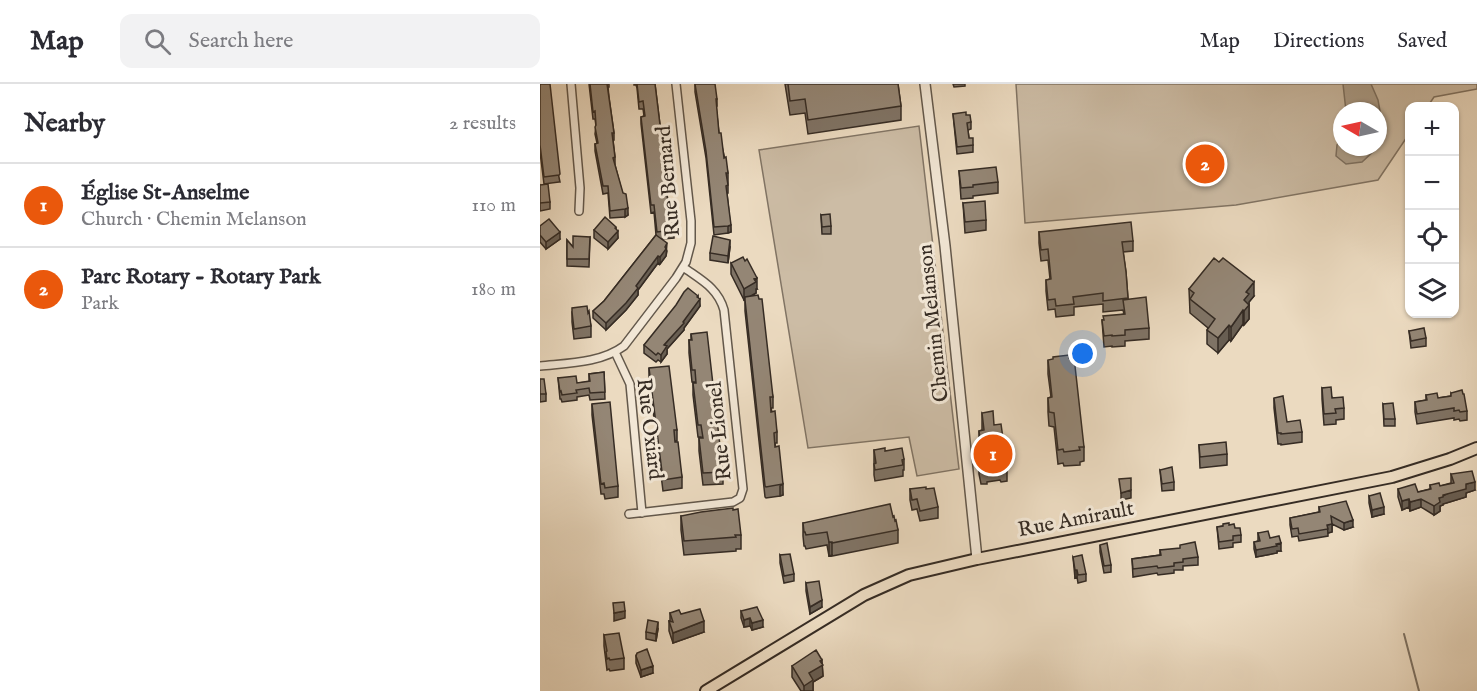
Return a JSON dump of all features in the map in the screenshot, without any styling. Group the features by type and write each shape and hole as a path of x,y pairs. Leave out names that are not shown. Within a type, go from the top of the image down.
{"main road":[{"name":"Rue Amirault","path":"706,691 864,596 909,575 976,559 1392,477 1477,448"}],"street":[{"path":"571,84 580,188 579,211"},
{"name":"Rue Bernard","path":"540,366 592,360 615,352 624,346 683,267 690,251 691,228 676,84"},
{"name":"Chemin Melanson","path":"926,84 976,559"},
{"name":"Rue Lionel","path":"629,514 733,502 740,498 743,489 722,300 712,288 683,267"},
{"name":"Rue Oxiard","path":"615,352 630,384 642,513"}],"shaded area":[{"path":"1016,84 1477,84 1477,89 1434,97 1431,102 1405,102 1405,140 1378,180 1236,205 1025,223"},
{"path":"1343,84 1371,84 1378,102 1345,102"},
{"path":"919,126 959,469 917,476 909,437 808,448 759,150"},
{"path":"1336,156 1368,156 1362,162 1346,164"}],"building":[{"path":"540,84 550,84 560,174 544,177 540,145"},
{"path":"590,84 607,84 614,133 612,133 615,157 613,158 623,193 626,194 628,208 625,209 610,211 608,186 603,186 595,144 598,143"},
{"path":"637,84 655,84 664,153 662,153 663,165 674,230 657,232 654,205 651,205 641,117 645,116 643,101 639,102"},
{"path":"695,84 715,84 719,133 721,133 728,173 726,173 728,185 726,186 731,225 728,226 714,227 706,151"},
{"path":"788,84 898,84 901,106 808,120 805,99 790,101"},
{"path":"966,112 966,115 970,115 971,122 967,123 969,138 973,138 973,145 957,147 953,114"},
{"path":"996,167 998,182 961,188 959,171"},
{"path":"548,184 550,202 540,203 540,185"},
{"path":"985,201 986,220 965,222 963,203"},
{"path":"830,214 831,226 822,227 821,215"},
{"path":"605,217 618,231 608,242 594,230"},
{"path":"549,219 560,232 546,242 540,235 540,226"},
{"path":"1131,222 1133,241 1122,242 1128,298 1103,301 1103,293 1073,297 1074,304 1056,306 1055,299 1048,300 1046,280 1051,279 1048,249 1041,250 1039,232"},
{"path":"656,235 667,243 666,249 660,257 658,256 626,303 606,323 593,311 604,301"},
{"path":"573,236 590,237 589,259 567,259 567,240 573,247"},
{"path":"713,236 730,240 728,256 710,253"},
{"path":"743,257 745,261 747,259 757,278 754,279 756,282 744,289 731,263"},
{"path":"1214,258 1219,262 1223,258 1254,282 1246,292 1249,294 1244,300 1249,305 1231,327 1229,325 1218,338 1207,330 1215,319 1190,299 1194,293 1189,289"},
{"path":"688,288 700,299 684,323 664,345 667,346 661,355 658,353 656,355 644,345"},
{"path":"758,295 759,299 762,299 773,397 770,397 771,412 775,411 777,432 774,433 775,447 779,446 783,484 766,487 745,300 745,297"},
{"path":"1146,297 1149,328 1125,330 1125,335 1104,336 1103,316 1125,314 1123,300"},
{"path":"587,306 591,326 574,329 572,308"},
{"path":"1424,328 1426,338 1411,341 1409,331"},
{"path":"707,332 723,472 703,473 699,438 703,438 701,425 698,425 693,383 696,383 695,370 692,370 689,340 692,340 691,334"},
{"path":"1069,355 1069,358 1074,357 1084,447 1079,447 1080,450 1064,452 1063,449 1058,450 1054,413 1049,412 1048,398 1052,397 1048,360"},
{"path":"669,366 677,430 674,430 675,442 678,442 682,477 663,480 649,368"},
{"path":"604,372 605,392 590,393 589,388 576,390 577,393 562,395 560,392 558,378 576,376 577,383 590,381 589,374"},
{"path":"540,379 544,379 546,394 540,394"},
{"path":"1331,387 1332,398 1343,397 1344,408 1335,409 1336,413 1324,414 1322,388"},
{"path":"1462,390 1467,411 1454,411 1454,408 1417,414 1415,402 1427,400 1426,395 1437,393 1438,398 1451,396 1451,393"},
{"path":"1283,396 1287,422 1300,420 1302,432 1278,433 1274,398"},
{"path":"610,402 618,486 605,488 604,483 601,484 592,404"},
{"path":"1393,403 1395,419 1384,419 1383,404"},
{"path":"993,411 994,425 1001,424 1007,467 981,470 979,460 983,460 979,431 984,430 982,413"},
{"path":"1226,442 1227,454 1200,457 1199,445"},
{"path":"885,448 885,451 902,448 903,465 875,470 874,450"},
{"path":"1172,467 1174,482 1162,484 1160,470"},
{"path":"1472,471 1475,482 1466,484 1466,489 1443,495 1439,498 1440,502 1434,506 1421,499 1410,502 1409,499 1402,501 1398,489 1415,484 1418,492 1431,489 1430,485 1439,483 1440,486 1454,483 1451,474"},
{"path":"1131,478 1131,490 1121,493 1119,479"},
{"path":"926,487 926,489 934,488 938,507 920,511 917,499 912,500 910,489"},
{"path":"1380,493 1384,507 1372,510 1369,496"},
{"path":"1346,501 1353,520 1344,523 1331,516 1332,524 1327,525 1328,529 1299,534 1298,528 1292,529 1290,518 1320,512 1319,507"},
{"path":"890,504 898,530 832,543 829,542 827,532 806,535 804,532 803,523"},
{"path":"733,508 733,510 738,509 741,535 684,541 681,516"},
{"path":"1229,523 1229,525 1234,524 1235,528 1240,528 1241,535 1233,536 1233,540 1219,542 1217,527"},
{"path":"1268,531 1270,538 1279,536 1281,543 1276,544 1277,546 1256,550 1254,542 1260,541 1258,533"},
{"path":"1195,542 1198,557 1183,559 1183,562 1174,563 1174,566 1133,569 1132,559 1161,555 1160,550 1180,548 1180,545"},
{"path":"1107,543 1111,565 1104,566 1100,545"},
{"path":"790,554 794,574 784,576 780,555"},
{"path":"1082,555 1086,574 1078,575 1073,557"},
{"path":"819,581 822,600 810,607 806,583"},
{"path":"624,602 625,611 614,613 613,603"},
{"path":"757,607 763,620 752,623 750,618 744,620 741,611"},
{"path":"700,609 704,621 673,633 669,621 673,622 670,613 679,610 681,614"},
{"path":"648,620 658,622 656,634 646,632"},
{"path":"619,633 624,658 607,659 604,635"},
{"path":"647,649 653,666 641,670 636,656 637,653"},
{"path":"816,650 823,665 809,673 813,680 804,686 792,666"}],"waterway":[{"path":"1404,634 1419,691"}],"place":[{"name":"Parc Rotary - Rotary Park","path":"1205,164"},
{"name":"Église St-Anselme","path":"993,454"}]}
